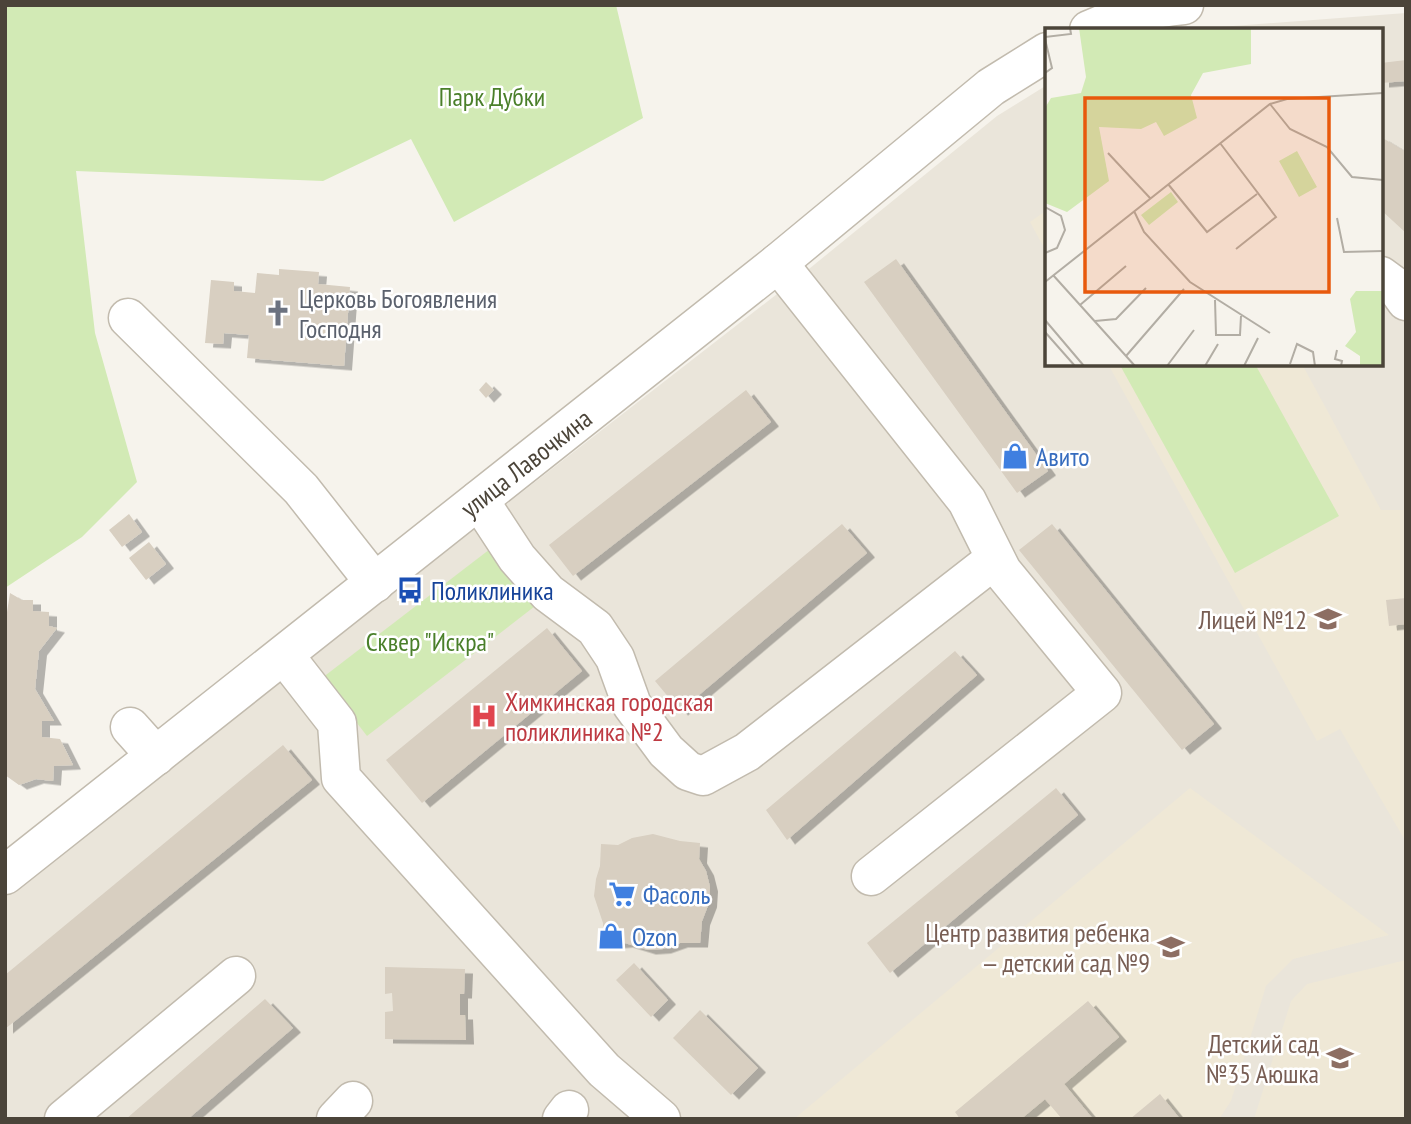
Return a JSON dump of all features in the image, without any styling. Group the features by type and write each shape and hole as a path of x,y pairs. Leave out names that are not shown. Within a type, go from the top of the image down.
{"street":[{"path":"1094,28 1172,6"},
{"name":"улица Лавочкина","path":"5,875 778,264 991,87 1045,53"},
{"path":"778,264 967,501 1002,571 1102,693 870,876"},
{"path":"1383,277 1396,287 1406,301"},
{"path":"128,318 301,489 375,583"},
{"path":"479,500 517,558 548,593 595,628 615,658 632,705 666,751 688,771 704,776 747,752 995,559"},
{"path":"284,655 337,723 341,778 604,1070 661,1119"},
{"path":"130,727 156,756"},
{"path":"64,1119 236,976"}],"shaded area":[{"path":"1406,13 1406,1119 5,1119 5,894 804,273 997,116 1045,86 1045,366 1383,366 1383,28 1207,28"},
{"path":"1045,211 1045,249 1030,222"},
{"name":"Лицей №12","path":"1109,366 1303,366 1381,510 1406,510 1406,842 1340,729 1317,741"},
{"name":"Центр развития ребенка — детский сад №9","path":"1190,788 1389,935 1293,959 1266,986 1231,1101 1219,1119 794,1119"},
{"name":"Детский сад №35 Аюшка","path":"1406,960 1406,1119 1254,1119 1291,1001 1307,984"}],"green space":[{"name":"Парк Дубки","path":"5,5 616,5 643,118 454,222 411,139 323,181 76,171 95,333 137,482 82,537 5,588"},
{"path":"1256,366 1339,516 1235,573 1121,367"},
{"name":"Сквер \"Искра\"","path":"494,546 539,603 367,736 322,678"}],"building":[{"path":"1406,60 1406,81 1383,83 1383,63"},
{"path":"1383,138 1406,152 1406,233 1383,212"},
{"path":"896,259 1048,471 1017,493 864,282"},
{"name":"Церковь Богоявления Господня","path":"279,269 319,272 318,284 350,287 344,366 247,358 249,335 224,333 223,344 205,343 211,280 234,282 234,291 255,293 257,273 279,275"},
{"path":"486,382 494,390 486,398 479,390"},
{"path":"746,390 771,422 573,576 549,545"},
{"path":"129,514 142,532 122,547 109,530"},
{"path":"842,524 867,553 680,711 655,681"},
{"path":"1052,524 1214,724 1182,750 1019,550"},
{"path":"149,542 166,564 146,580 129,558"},
{"path":"10,593 22,600 33,600 33,611 49,612 49,626 57,628 39,651 35,689 54,721 42,721 42,737 60,739 73,765 54,766 53,781 36,779 19,785 5,775 5,625"},
{"path":"1406,598 1406,624 1389,626 1386,600"},
{"name":"Химкинская городская поликлиника №2","path":"547,628 582,671 422,803 386,760"},
{"path":"955,651 977,675 787,840 766,810"},
{"path":"283,745 312,780 5,1029 5,975"},
{"path":"1056,788 1078,815 890,973 867,943"},
{"path":"653,834 700,843 699,859 706,871 710,887 700,943 680,943 663,949 648,950 625,943 603,945 603,923 594,896 601,844 618,845 632,838"},
{"path":"634,963 668,1000 651,1017 616,980"},
{"path":"385,967 465,969 464,994 460,994 460,1015 465,1015 466,1040 385,1039 385,1012 393,1011 392,993 385,994"},
{"path":"265,999 293,1028 188,1119 126,1119"},
{"path":"1088,1001 1119,1037 1064,1084 1093,1119 1062,1119 1045,1099 1021,1119 960,1119 955,1112"},
{"path":"700,1010 758,1068 731,1095 673,1038"},
{"path":"1160,1094 1180,1119 1130,1119"}],"place":[{"name":"Церковь Богоявления Господня","path":"278,313"},
{"name":"Авито","path":"1015,456"},
{"name":"Поликлиника","path":"410,590"},
{"name":"Лицей №12","path":"1328,619"},
{"name":"Химкинская городская поликлиника №2","path":"484,716"},
{"name":"Фасоль","path":"622,894"},
{"name":"Ozon","path":"611,936"},
{"name":"Центр развития ребенка — детский сад №9","path":"1171,947"},
{"name":"Детский сад №35 Аюшка","path":"1340,1058"}]}
